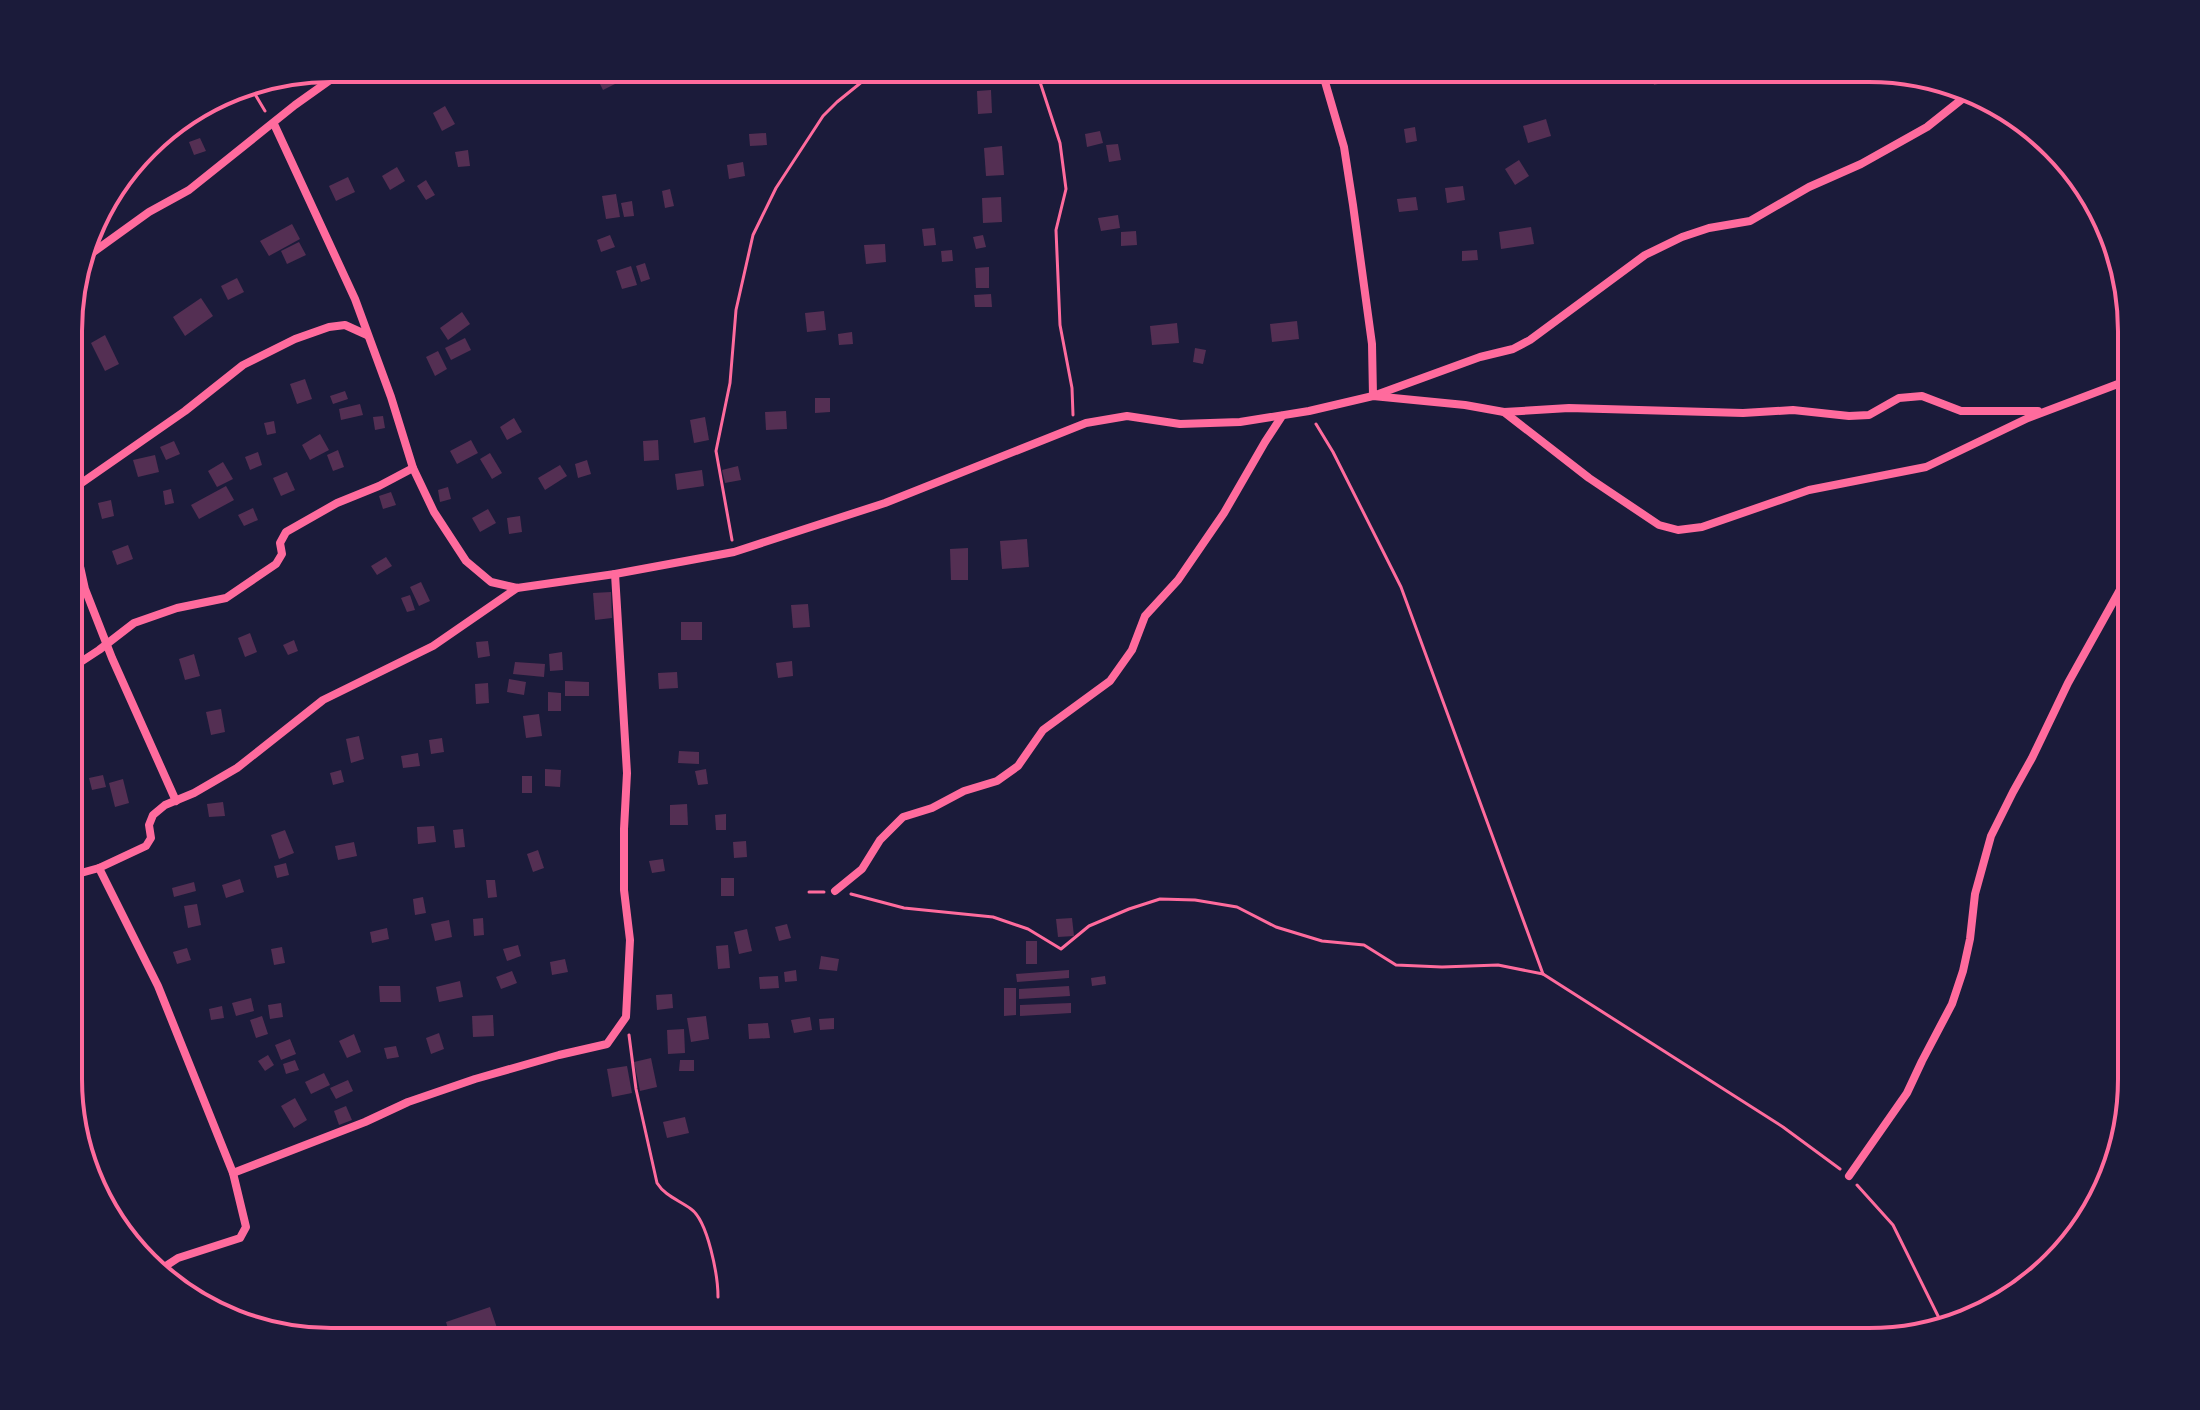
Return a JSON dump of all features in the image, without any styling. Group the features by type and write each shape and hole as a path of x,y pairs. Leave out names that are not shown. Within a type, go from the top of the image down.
{"street":[{"path":"96,250 149,212 189,190 327,82"},
{"path":"1325,82 1344,147 1351,190 1372,344 1373,396"},
{"path":"274,124 355,299 413,468 434,512 466,561 491,582 517,588 734,552 885,503 1086,423 1127,416 1180,424 1240,422 1282,416 1373,396 1480,357 1513,349 1530,340 1645,255 1709,228 1750,221 1927,127 1961,100"},
{"path":"82,483 185,411 243,365 295,339 329,327 345,325 367,335"},
{"path":"1504,412 1600,486 1659,525 1678,530 1702,527 1809,490 1926,467 2028,418 2117,384"},
{"path":"1373,396 1504,412 1569,408 1743,413 1793,410 1849,416 1869,415 1899,398 1922,396 1961,411 2047,411"},
{"path":"835,891 862,869 880,840 903,817 932,808 964,791 997,781 1018,766 1043,730 1110,681 1132,650 1145,616 1178,580 1224,513 1282,416"},
{"path":"82,661 134,623 177,608 226,598 276,564 282,554 280,543 286,532 337,503 413,468"},
{"path":"233,1173 408,1102 559,1055 607,1044 626,1017 630,940 624,890 627,773 615,574"},
{"path":"82,575 107,644 176,801"},
{"path":"82,873 146,846 151,838 149,825 153,815 165,805 194,793 237,768 323,700 433,646 517,588"},
{"path":"1849,1176 1907,1093 1952,1004 1963,971 1975,894 1991,836 2068,683 2117,595"},
{"path":"99,868 158,986 233,1173 246,1227 240,1238 178,1258 166,1266"}],"path":[{"path":"734,552 716,451 730,383 736,310 753,235 776,188 823,116 862,82"},
{"path":"1040,82 1060,143 1066,189 1056,230 1060,325 1072,388 1073,428"},
{"path":"255,94 274,124"},
{"path":"1309,411 1401,587 1543,974"},
{"path":"809,892 835,891 904,908 993,917 1028,929 1061,949 1089,926 1129,909 1160,899 1195,900 1237,907 1276,927 1322,941 1364,945 1396,965 1498,965 1543,974 1783,1127 1849,1176 1893,1225 1939,1318"},
{"path":"626,1017 636,1089 657,1183 698,1216 716,1261 718,1297"}],"building":[{"path":"599,82 619,82 603,90"},
{"path":"991,90 992,113 978,114 977,91"},
{"path":"445,106 455,124 442,131 433,113"},
{"path":"1546,119 1551,136 1528,143 1523,126"},
{"path":"1415,127 1417,141 1406,143 1404,129"},
{"path":"1100,131 1103,143 1087,147 1085,134"},
{"path":"766,133 767,145 750,146 749,134"},
{"path":"200,138 206,151 194,155 189,142"},
{"path":"1118,144 1121,160 1109,162 1106,145"},
{"path":"1002,146 1004,175 986,176 984,148"},
{"path":"468,150 470,166 458,167 455,152"},
{"path":"1519,160 1529,176 1515,185 1505,169"},
{"path":"743,162 745,176 729,179 727,165"},
{"path":"397,167 405,181 390,190 382,176"},
{"path":"348,177 355,192 336,201 329,186"},
{"path":"426,180 435,195 426,200 417,186"},
{"path":"1463,186 1465,200 1447,203 1445,188"},
{"path":"670,189 674,206 665,208 662,191"},
{"path":"616,194 620,217 606,219 602,196"},
{"path":"1001,197 1002,222 983,223 982,198"},
{"path":"1416,197 1418,210 1399,212 1397,199"},
{"path":"632,201 634,216 624,217 621,203"},
{"path":"1118,215 1120,228 1101,231 1098,218"},
{"path":"292,224 300,239 269,256 260,241"},
{"path":"1531,227 1534,244 1501,249 1499,232"},
{"path":"934,228 936,245 924,246 922,229"},
{"path":"1136,231 1137,245 1121,246 1121,232"},
{"path":"610,235 615,247 601,252 597,240"},
{"path":"983,235 986,247 976,249 973,237"},
{"path":"299,242 306,255 287,264 281,251"},
{"path":"885,244 886,262 866,264 864,245"},
{"path":"952,250 953,261 942,262 941,251"},
{"path":"1477,250 1478,260 1462,261 1462,251"},
{"path":"645,263 650,279 641,282 636,266"},
{"path":"631,266 637,285 622,289 616,271"},
{"path":"989,267 989,288 976,288 975,268"},
{"path":"237,278 244,292 228,300 221,286"},
{"path":"991,294 992,307 975,307 974,295"},
{"path":"201,298 213,316 185,336 173,317"},
{"path":"824,311 826,330 807,332 805,313"},
{"path":"462,312 470,324 448,340 440,328"},
{"path":"1297,321 1299,339 1272,342 1270,324"},
{"path":"1177,323 1179,343 1152,345 1150,326"},
{"path":"852,332 853,344 839,345 838,334"},
{"path":"105,335 119,364 105,371 91,343"},
{"path":"465,338 471,350 451,360 445,348"},
{"path":"1195,348 1206,350 1203,364 1193,362"},
{"path":"438,351 447,369 435,376 426,357"},
{"path":"305,379 312,399 297,404 290,384"},
{"path":"345,391 348,399 333,404 330,396"},
{"path":"815,398 830,398 830,412 815,413"},
{"path":"360,404 363,415 341,420 339,409"},
{"path":"786,411 787,429 766,430 765,412"},
{"path":"383,416 385,428 375,430 373,417"},
{"path":"705,417 709,440 694,443 690,420"},
{"path":"514,418 522,432 507,440 500,427"},
{"path":"274,421 276,433 267,435 264,423"},
{"path":"320,434 329,450 310,460 302,445"},
{"path":"471,440 478,453 457,464 450,451"},
{"path":"658,440 659,460 644,461 643,441"},
{"path":"174,441 180,454 166,460 160,447"},
{"path":"338,450 344,467 333,471 327,455"},
{"path":"258,452 262,465 250,470 245,457"},
{"path":"490,453 502,473 492,479 480,459"},
{"path":"155,455 159,472 138,477 133,460"},
{"path":"587,460 591,474 578,478 575,464"},
{"path":"223,462 233,479 217,487 208,471"},
{"path":"560,465 567,476 545,490 538,478"},
{"path":"738,466 741,480 725,483 722,470"},
{"path":"702,470 704,486 677,490 675,474"},
{"path":"287,472 295,490 281,496 273,478"},
{"path":"226,486 234,500 199,519 191,505"},
{"path":"448,487 451,499 440,502 438,490"},
{"path":"171,489 174,503 165,505 163,491"},
{"path":"391,492 396,505 383,509 379,496"},
{"path":"111,500 114,516 102,519 98,503"},
{"path":"253,508 258,520 244,526 238,515"},
{"path":"488,509 496,523 480,532 472,518"},
{"path":"520,516 522,532 509,534 507,518"},
{"path":"1027,539 1029,567 1002,569 1000,541"},
{"path":"128,545 133,559 117,565 112,551"},
{"path":"968,548 968,580 951,580 950,549"},
{"path":"386,557 392,566 377,575 371,566"},
{"path":"421,582 430,601 419,606 410,587"},
{"path":"611,592 612,618 595,620 593,593"},
{"path":"410,595 415,610 407,612 401,598"},
{"path":"808,604 810,627 793,628 791,605"},
{"path":"681,622 702,622 702,640 681,640"},
{"path":"250,633 257,652 245,657 238,638"},
{"path":"294,640 298,651 288,655 283,645"},
{"path":"488,641 490,656 478,658 476,642"},
{"path":"562,652 563,670 550,671 549,654"},
{"path":"194,654 200,676 185,680 179,659"},
{"path":"792,661 793,676 778,678 776,663"},
{"path":"515,662 545,664 544,677 513,674"},
{"path":"677,672 678,688 659,689 658,673"},
{"path":"509,679 526,682 524,695 507,692"},
{"path":"565,681 589,682 589,696 565,696"},
{"path":"488,683 489,703 476,704 475,684"},
{"path":"548,692 561,693 561,711 548,711"},
{"path":"221,709 225,732 211,735 206,712"},
{"path":"539,714 542,736 526,738 523,716"},
{"path":"359,736 364,759 351,763 346,739"},
{"path":"442,738 444,752 431,754 429,740"},
{"path":"679,751 699,752 699,764 678,763"},
{"path":"418,753 420,766 403,768 401,756"},
{"path":"545,769 561,770 560,787 545,786"},
{"path":"706,769 708,784 698,785 695,771"},
{"path":"341,770 344,782 333,785 330,773"},
{"path":"103,775 106,787 92,790 89,778"},
{"path":"522,776 532,776 532,793 522,793"},
{"path":"123,779 129,803 115,807 109,783"},
{"path":"223,802 225,816 209,817 207,804"},
{"path":"687,804 688,825 670,825 670,805"},
{"path":"726,814 726,830 716,830 715,815"},
{"path":"434,826 436,842 418,844 417,827"},
{"path":"463,829 465,847 455,848 453,830"},
{"path":"285,830 294,853 279,859 271,835"},
{"path":"746,841 747,857 734,858 733,842"},
{"path":"354,842 357,856 338,860 335,846"},
{"path":"538,850 544,868 533,872 527,854"},
{"path":"663,859 665,871 652,873 649,861"},
{"path":"286,863 289,875 277,878 274,866"},
{"path":"721,878 734,878 734,896 721,896"},
{"path":"240,879 244,892 226,898 222,885"},
{"path":"486,880 495,880 497,897 488,898"},
{"path":"194,882 196,891 174,897 172,888"},
{"path":"423,897 426,913 415,915 413,899"},
{"path":"197,904 201,925 188,928 184,906"},
{"path":"483,918 484,935 474,936 473,919"},
{"path":"1072,918 1074,936 1058,937 1056,919"},
{"path":"449,920 452,937 435,941 431,924"},
{"path":"787,924 791,938 779,941 775,927"},
{"path":"387,928 389,939 372,943 370,932"},
{"path":"747,929 752,951 739,954 734,932"},
{"path":"1026,941 1037,941 1037,964 1026,964"},
{"path":"518,945 521,956 507,961 503,949"},
{"path":"728,945 730,968 718,969 716,946"},
{"path":"282,947 285,963 274,965 271,949"},
{"path":"187,948 191,960 177,964 173,952"},
{"path":"821,956 839,959 837,971 819,969"},
{"path":"565,959 568,972 552,975 550,962"},
{"path":"796,970 797,981 785,982 784,972"},
{"path":"1069,970 1069,978 1017,982 1016,974"},
{"path":"512,971 517,983 501,989 496,977"},
{"path":"778,976 779,988 760,989 759,977"},
{"path":"1105,976 1106,984 1092,986 1091,978"},
{"path":"460,981 463,997 439,1002 436,987"},
{"path":"379,986 400,986 401,1002 380,1002"},
{"path":"1069,986 1070,996 1019,999 1019,989"},
{"path":"1004,988 1016,988 1016,1015 1004,1016"},
{"path":"672,994 673,1008 657,1010 656,995"},
{"path":"251,998 254,1011 236,1016 232,1003"},
{"path":"281,1003 283,1017 270,1019 268,1005"},
{"path":"1071,1003 1071,1013 1020,1016 1020,1005"},
{"path":"222,1006 224,1018 211,1020 209,1009"},
{"path":"493,1015 494,1036 473,1037 472,1016"},
{"path":"262,1016 268,1034 256,1038 250,1020"},
{"path":"706,1016 709,1039 691,1042 687,1018"},
{"path":"810,1017 812,1030 794,1033 791,1020"},
{"path":"834,1018 834,1029 820,1030 819,1019"},
{"path":"768,1023 770,1038 749,1039 748,1024"},
{"path":"684,1029 685,1053 668,1054 667,1030"},
{"path":"439,1033 444,1049 431,1054 426,1038"},
{"path":"354,1034 361,1052 347,1058 339,1041"},
{"path":"290,1039 296,1054 281,1060 275,1045"},
{"path":"396,1046 399,1057 387,1059 384,1048"},
{"path":"268,1055 274,1065 265,1071 258,1061"},
{"path":"651,1058 657,1087 640,1091 634,1062"},
{"path":"295,1060 299,1070 286,1074 283,1064"},
{"path":"680,1060 694,1060 694,1071 679,1071"},
{"path":"627,1066 632,1093 612,1097 607,1069"},
{"path":"324,1073 330,1085 311,1094 305,1082"},
{"path":"348,1080 353,1091 336,1099 330,1088"},
{"path":"295,1098 307,1120 294,1128 281,1106"},
{"path":"346,1106 352,1120 339,1125 334,1111"},
{"path":"685,1117 689,1133 667,1138 663,1122"},
{"path":"490,1307 497,1328 448,1328 446,1322"}]}
